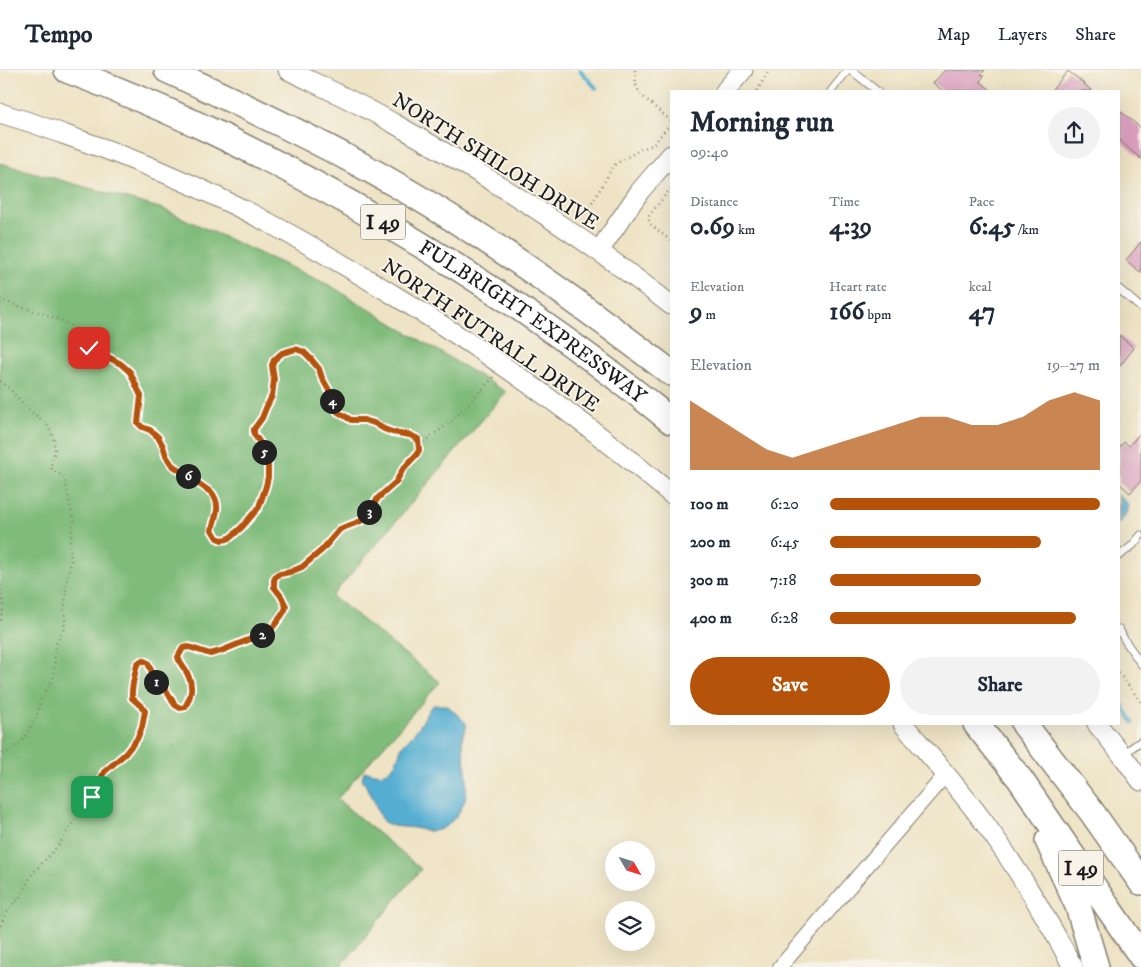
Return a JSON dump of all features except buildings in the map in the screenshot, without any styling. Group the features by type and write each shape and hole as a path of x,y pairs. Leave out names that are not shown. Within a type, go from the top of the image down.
{"highway":[{"name":"FULBRIGHT EXPRESSWAY","path":"67,70 208,129 285,167 408,236 540,322 646,400 670,420"},
{"name":"FULBRIGHT EXPRESSWAY","path":"167,70 224,96 362,165 428,204 561,290 670,372"},
{"name":"I 49","path":"977,725 1020,780 1141,956"},
{"name":"I 49","path":"1025,725 1091,810 1141,882"},
{"path":"1020,780 1078,906 1096,967"}],"main road":[{"name":"NORTH SHILOH DRIVE","path":"288,70 384,118 494,182 599,251 670,304"},
{"path":"726,90 743,70"},
{"name":"NORTH FUTRALL DRIVE","path":"0,113 95,145 181,180 244,210 354,270 440,323 506,367 623,454 670,493"},
{"path":"599,251 640,191 670,156"},
{"path":"904,725 983,820 1042,910 1073,967"},
{"path":"1098,725 1141,781"}],"street":[{"path":"780,967 946,774"}],"lane":[{"path":"832,90 850,70 876,90"},
{"path":"1120,290 1141,308"},
{"path":"1120,555 1141,536"},
{"path":"1120,631 1141,664"},
{"path":"1122,755 1141,741"}],"path":[{"path":"635,70 636,85 640,94 670,121"},
{"path":"758,90 769,70"},
{"path":"587,212 614,165 641,149 653,145 670,123"},
{"path":"670,189 648,218 650,224 670,240"},
{"path":"0,299 22,308 44,313 70,325 82,334 89,348 94,352 121,364 130,372 141,396 138,423 158,437 172,465 212,493 217,502 217,512 212,530 217,538 222,540 231,537 246,523 259,507 266,486 268,464 264,449 254,434 254,429 262,418 272,396 274,380 272,365 274,360 282,353 296,349 304,352 310,358 319,369 330,392 332,403 338,412 351,420 364,420 392,432 410,435 418,439 420,445"},
{"path":"0,930 9,908 19,899 32,874 54,851 75,819 85,809 104,772 125,754 137,739 142,727 145,711 132,698 131,689 137,664 141,661 148,663 157,684 169,693 175,705 180,708 185,707 192,690 189,676 182,667 178,657 183,648 189,647 210,654 270,631 286,606 274,587 276,576 302,567 322,550 340,529 361,521 366,517 378,498 396,482 403,469 417,454 420,445 451,422 497,374"},
{"path":"0,381 47,426 55,449 50,466 52,470 64,478 74,521 70,540 71,561 66,583 64,629 56,644 53,678 40,702 37,717 22,741 11,751 0,754"},
{"path":"0,575 4,602 0,621"},
{"path":"1120,674 1141,702"}],"green space":[{"path":"0,163 163,209 329,285 506,392 332,596 440,682 337,799 421,869 340,967 0,967"}],"water":[{"path":"1120,496 1128,506 1126,515 1120,523"},
{"path":"434,705 447,705 466,723 462,739 467,779 465,800 458,814 448,825 439,830 428,831 393,826 384,822 380,817 373,798 362,779 364,772 384,773 389,771 403,745 417,730 428,711"}],"waterway":[{"path":"580,70 596,88"},
{"path":"1120,702 1133,722"}],"route":[{"path":"89,348 121,364 130,372 141,396 138,423 158,437 168,461 172,465 212,493 218,507 212,530 217,538 222,540 231,537 259,507 266,486 268,464 264,449 254,434 254,429 262,418 272,396 274,380 272,365 274,360 282,353 296,349 301,350 310,358 319,369 330,392 334,408 338,412 351,420 364,420 396,434 410,435 418,439 420,445 417,454 403,469 396,482 378,498 366,517 361,521 340,529 307,564 276,576 274,587 286,606 270,631 210,654 189,647 183,648 178,657 179,662 189,676 192,690 185,707 180,708 175,705 169,693 157,684 148,663 141,661 137,664 131,689 132,698 145,711 142,727 137,739 129,749 104,772 92,797"}]}
